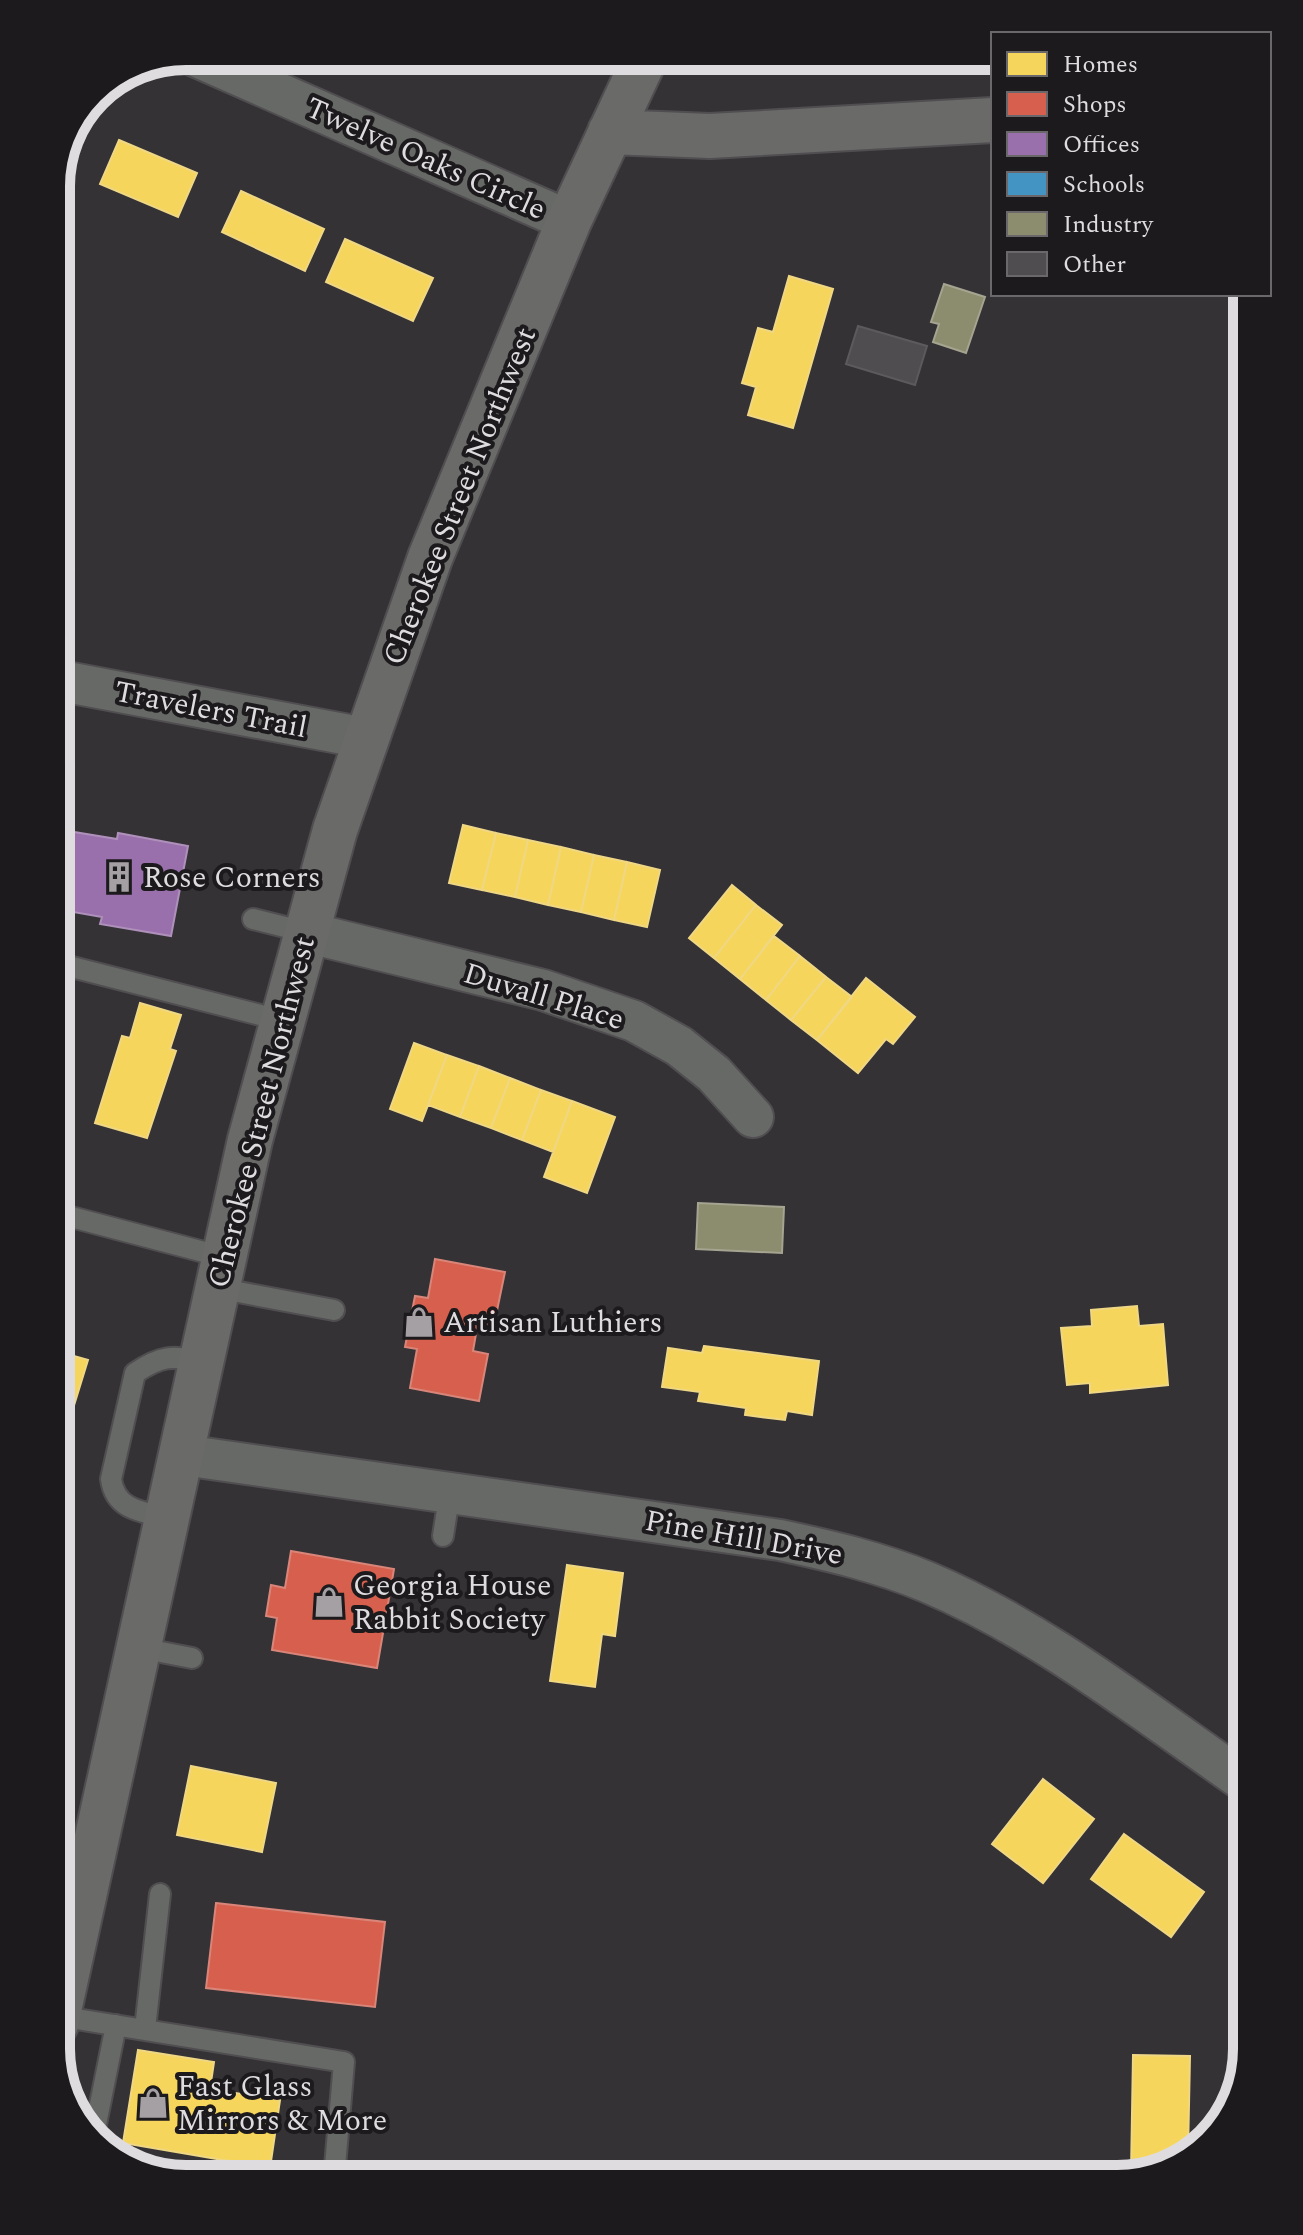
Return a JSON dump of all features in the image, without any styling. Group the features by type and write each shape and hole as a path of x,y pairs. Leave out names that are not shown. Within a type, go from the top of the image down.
{"main road":[{"name":"Cherokee Street Northwest","path":"70,1911 140,1648 220,1272 280,1020 365,738 430,558 569,221 639,70"},
{"path":"610,132 710,136 991,120"}],"street":[{"name":"Twelve Oaks Circle","path":"227,70 569,221"},
{"name":"Travelers Trail","path":"70,683 365,738"},
{"name":"Duvall Place","path":"305,932 543,990 634,1021 691,1055 714,1074 753,1117"},
{"name":"Pine Hill Drive","path":"183,1455 780,1540 870,1561 927,1583 1006,1622 1059,1653 1233,1773"}],"lane":[{"path":"253,919 305,932"},
{"path":"70,967 280,1020"},
{"path":"70,1218 334,1310"},
{"path":"169,1518 127,1508 113,1495 111,1479 135,1373 156,1359 174,1357 202,1361"},
{"path":"443,1536 450,1491"},
{"path":"140,1648 192,1658"},
{"path":"145,2029 160,1894"},
{"path":"70,2021 145,2029 344,2062 335,2165"},
{"path":"96,2122 116,2025"}],"building: Homes":[{"path":"119,140 197,173 178,217 100,184"},
{"path":"241,191 324,229 305,271 222,232"},
{"path":"345,239 433,278 413,321 326,282"},
{"path":"789,276 833,289 793,428 748,415 756,387 742,383 758,328 773,332"},
{"path":"463,825 496,833 482,890 449,883"},
{"path":"496,833 528,840 515,897 482,890"},
{"path":"528,840 561,847 548,905 515,897"},
{"path":"561,847 594,855 581,912 548,905"},
{"path":"594,855 627,862 614,920 581,912"},
{"path":"627,862 660,870 647,927 614,920"},
{"path":"732,885 756,905 714,958 689,938"},
{"path":"756,905 782,925 740,979 714,958"},
{"path":"774,936 800,956 766,1000 740,979"},
{"path":"800,956 826,977 791,1020 766,1000"},
{"path":"826,977 852,997 817,1040 791,1020"},
{"path":"866,978 915,1017 893,1044 886,1039 858,1073 817,1040"},
{"path":"140,1003 181,1015 170,1049 176,1051 147,1138 95,1123 122,1036 130,1038"},
{"path":"414,1043 447,1055 422,1121 390,1109"},
{"path":"447,1055 479,1066 460,1117 428,1105"},
{"path":"479,1066 510,1078 491,1128 460,1117"},
{"path":"510,1078 541,1090 522,1140 491,1128"},
{"path":"541,1090 572,1101 553,1152 522,1140"},
{"path":"572,1101 615,1117 587,1193 544,1177"},
{"path":"1137,1306 1139,1326 1163,1324 1168,1385 1090,1393 1090,1383 1067,1385 1061,1328 1092,1326 1091,1310"},
{"path":"704,1346 819,1361 812,1415 787,1411 785,1420 745,1415 746,1408 698,1401 700,1392 662,1387 668,1348 702,1353"},
{"path":"70,1355 88,1360 70,1418"},
{"path":"567,1565 623,1573 615,1636 602,1634 595,1687 550,1681"},
{"path":"191,1766 276,1783 262,1852 177,1835"},
{"path":"1043,1779 1094,1819 1043,1883 992,1844"},
{"path":"1124,1834 1204,1892 1171,1937 1091,1879"},
{"path":"138,2050 214,2062 210,2089 280,2100 270,2165 252,2165 123,2143"},
{"path":"1133,2055 1190,2056 1188,2140 1168,2153 1131,2164"}],"building: Shops":[{"path":"435,1259 505,1272 494,1325 478,1322 473,1351 488,1354 479,1401 410,1388 417,1349 405,1347 415,1296 428,1298"},
{"name":"Georgia House Rabbit Society","path":"291,1551 394,1569 377,1668 272,1650 277,1618 266,1616 271,1585 285,1588"},
{"path":"216,1903 385,1922 375,2007 206,1988"}],"building: Offices":[{"name":"Rose Corners","path":"70,831 117,839 118,833 188,846 171,936 100,924 102,917 70,911"}],"building: Industry":[{"path":"944,284 985,297 966,353 933,342 939,324 931,322"},
{"path":"698,1203 784,1207 782,1253 696,1249"}],"building: Other":[{"path":"858,326 927,346 915,385 846,364"}],"place":[{"name":"Rose Corners","path":"119,877"},
{"name":"Artisan Luthiers","path":"419,1322"},
{"name":"Georgia House Rabbit Society","path":"329,1602"},
{"name":"Fast Glass Mirrors & More","path":"153,2103"}]}
